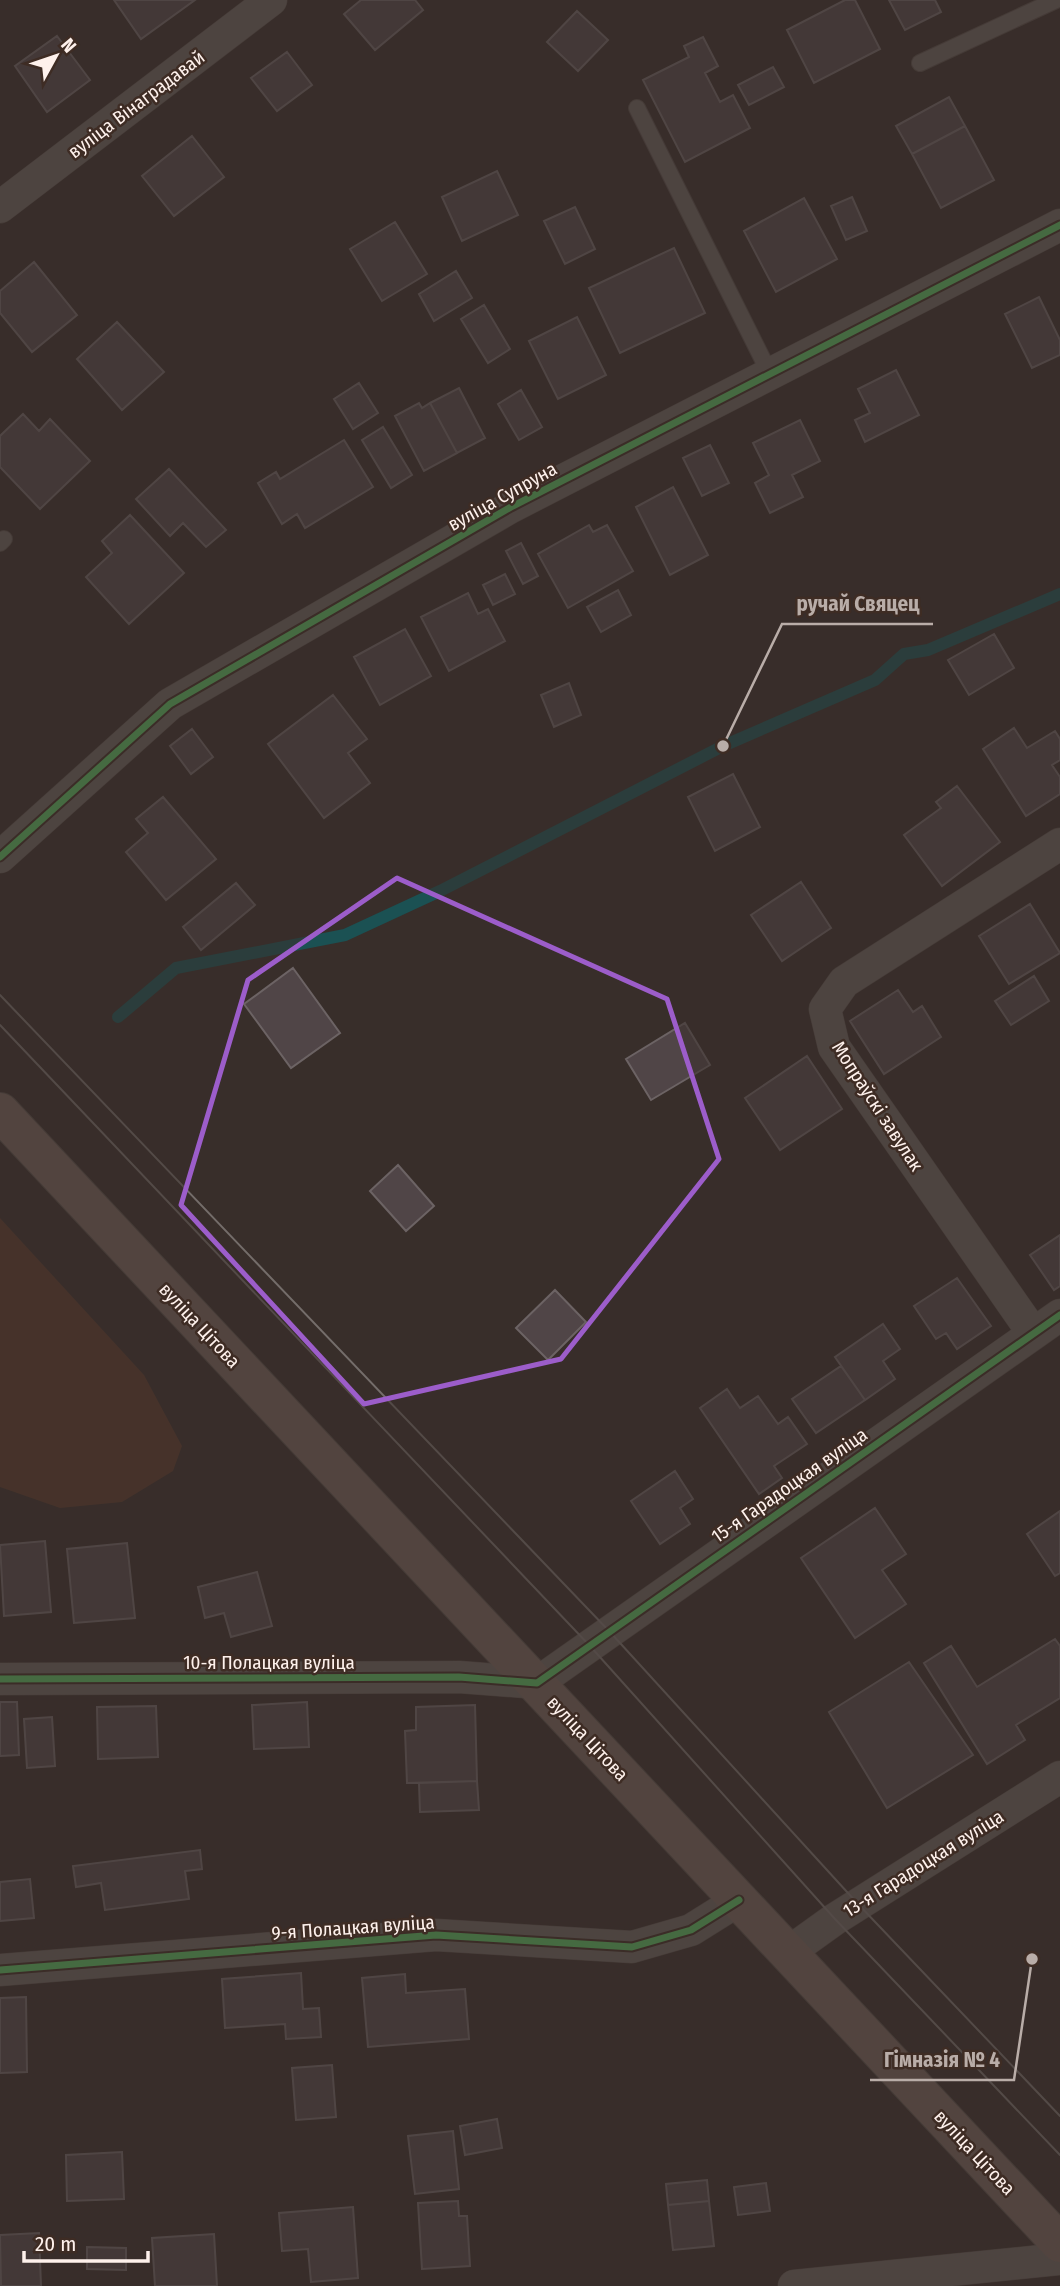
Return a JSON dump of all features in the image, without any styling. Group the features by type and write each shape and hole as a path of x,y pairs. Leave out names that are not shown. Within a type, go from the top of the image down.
{"main road":[{"name":"вуліца Цітова","path":"0,1112 1060,2243"}],"street":[{"name":"вуліца Вінаградавай","path":"0,207 271,0"},
{"name":"вуліца Супруна","path":"1,854 170,704 512,507 1060,225"},
{"name":"Мопраўскі завулак","path":"1033,1333 834,1047 825,1009 844,982 1060,844"},
{"name":"15-я Гарадоцкая вуліца","path":"537,1683 1060,1315"},
{"name":"10-я Полацкая вуліца","path":"0,1679 459,1677 537,1683"},
{"name":"13-я Гарадоцкая вуліца","path":"789,1952 835,1919 1060,1777"},
{"name":"9-я Полацкая вуліца","path":"0,1970 436,1935 632,1947 691,1930 739,1900"},
{"path":"794,2286 1060,2259"}],"lane":[{"path":"920,63 1056,0"},
{"path":"637,108 770,374"}],"highlighted area":[{"path":"397,878 667,999 719,1159 561,1359 364,1404 181,1205 248,980"}],"shaded area":[{"path":"0,1218 144,1375 182,1446 173,1471 122,1502 60,1508 0,1487"}],"building":[{"path":"114,0 195,0 141,39"},
{"path":"361,0 415,0 423,10 375,50 344,14"},
{"path":"845,0 855,0 880,49 814,83 787,30"},
{"path":"889,0 935,0 941,12 905,30"},
{"path":"577,11 608,40 578,71 547,42"},
{"path":"57,36 90,80 47,112 15,66"},
{"path":"703,37 718,66 705,73 720,102 733,95 750,128 685,162 643,80 689,57 684,46"},
{"path":"287,52 312,85 277,111 251,78"},
{"path":"773,67 784,87 749,105 738,85"},
{"path":"949,97 965,126 912,154 896,126"},
{"path":"965,126 994,180 941,208 912,154"},
{"path":"192,136 224,177 174,216 142,176"},
{"path":"497,171 518,215 462,241 442,197"},
{"path":"852,197 867,231 846,240 831,206"},
{"path":"804,198 837,259 776,292 744,231"},
{"path":"575,207 595,249 565,264 544,221"},
{"path":"395,222 427,274 382,301 350,249"},
{"path":"674,248 705,313 620,353 589,288"},
{"path":"34,262 77,315 32,352 0,313 0,291"},
{"path":"456,271 472,298 434,321 419,294"},
{"path":"1039,297 1060,340 1060,355 1032,368 1005,314"},
{"path":"484,305 510,349 488,363 461,319"},
{"path":"577,317 606,375 558,399 529,341"},
{"path":"117,322 164,372 122,410 77,359"},
{"path":"896,370 919,415 865,442 855,420 870,413 858,389"},
{"path":"359,383 378,413 353,429 334,399"},
{"path":"459,388 485,438 457,453 430,403"},
{"path":"521,390 542,427 519,440 498,404"},
{"path":"419,403 422,408 430,403 457,453 424,471 395,416"},
{"path":"23,414 39,431 50,419 90,461 40,509 0,467 0,436"},
{"path":"800,420 820,461 792,475 803,497 770,513 755,483 769,475 753,443"},
{"path":"383,427 412,475 391,488 362,440"},
{"path":"344,440 373,487 305,528 297,514 282,524 258,483 276,472 280,479"},
{"path":"710,445 729,483 702,496 683,458"},
{"path":"169,469 226,530 206,547 183,523 170,536 136,499"},
{"path":"673,487 708,555 670,575 636,507"},
{"path":"130,515 184,573 129,624 86,577 112,553 102,541"},
{"path":"589,525 593,532 607,525 633,571 568,608 538,554"},
{"path":"521,543 538,576 523,584 506,551"},
{"path":"505,574 515,594 493,605 483,585"},
{"path":"618,590 631,615 601,632 587,607"},
{"path":"468,593 478,614 488,609 505,641 449,671 421,617"},
{"path":"405,629 431,676 380,705 354,657"},
{"path":"994,634 1014,668 969,695 948,660"},
{"path":"569,683 581,715 554,727 541,695"},
{"path":"333,695 367,739 348,753 370,783 324,818 268,744"},
{"path":"1014,728 1027,748 1055,731 1060,739 1060,760 1052,765 1060,777 1060,794 1026,816 983,749"},
{"path":"192,729 213,757 191,774 170,746"},
{"path":"733,774 760,827 715,851 688,797"},
{"path":"957,786 1000,842 942,886 904,835 941,808 936,802"},
{"path":"163,797 216,859 166,900 126,852 148,833 136,819"},
{"path":"801,882 831,928 782,961 751,915"},
{"path":"236,883 255,905 201,950 183,927"},
{"path":"1030,904 1060,953 1009,984 979,936"},
{"path":"293,968 340,1033 291,1068 244,1004"},
{"path":"1034,976 1049,1001 1011,1025 995,1001"},
{"path":"898,990 913,1012 922,1006 941,1037 884,1074 850,1021"},
{"path":"685,1023 710,1065 651,1100 626,1059"},
{"path":"807,1056 842,1109 780,1150 745,1098"},
{"path":"398,1165 434,1206 406,1231 370,1191"},
{"path":"1060,1235 1060,1286 1054,1290 1030,1255"},
{"path":"957,1278 991,1326 957,1349 946,1333 936,1339 914,1306"},
{"path":"555,1290 586,1322 548,1360 516,1328"},
{"path":"883,1324 900,1349 883,1361 895,1379 865,1400 835,1357"},
{"path":"841,1366 865,1400 816,1433 792,1399"},
{"path":"727,1389 740,1408 758,1396 778,1424 788,1417 807,1444 774,1466 782,1478 759,1494 700,1408"},
{"path":"675,1471 693,1499 680,1508 690,1524 660,1544 631,1501"},
{"path":"875,1508 906,1554 882,1570 906,1604 855,1638 801,1558"},
{"path":"1060,1511 1060,1573 1055,1576 1027,1534"},
{"path":"45,1541 51,1612 4,1616 0,1545"},
{"path":"127,1543 135,1618 74,1623 67,1549"},
{"path":"257,1572 272,1626 231,1637 224,1613 205,1618 198,1587"},
{"path":"1055,1639 1060,1646 1060,1698 1016,1725 1025,1740 987,1764 924,1663 951,1646 977,1687"},
{"path":"909,1662 973,1755 887,1808 829,1712"},
{"path":"0,1702 17,1702 19,1755 0,1756"},
{"path":"307,1702 309,1747 254,1749 252,1705"},
{"path":"475,1705 477,1781 407,1783 405,1731 416,1730 416,1707"},
{"path":"156,1706 158,1757 98,1759 97,1707"},
{"path":"52,1717 55,1766 27,1768 24,1719"},
{"path":"477,1781 479,1810 420,1812 419,1783"},
{"path":"200,1850 202,1869 185,1871 189,1899 105,1910 101,1883 76,1887 73,1866"},
{"path":"30,1879 34,1918 0,1921 0,1882"},
{"path":"301,1973 303,2009 319,2008 321,2037 286,2039 285,2024 225,2028 222,1979"},
{"path":"405,1974 406,1993 465,1989 469,2039 368,2047 362,1978"},
{"path":"26,1997 27,2072 0,2073 0,1998"},
{"path":"332,2065 336,2117 296,2120 292,2068"},
{"path":"497,2119 502,2148 465,2155 460,2126"},
{"path":"453,2131 459,2189 415,2194 408,2136"},
{"path":"122,2152 124,2199 67,2201 66,2155"},
{"path":"707,2180 709,2201 668,2205 666,2184"},
{"path":"766,2183 770,2211 738,2215 734,2187"},
{"path":"458,2201 459,2216 467,2216 470,2266 422,2269 418,2203"},
{"path":"709,2201 714,2246 673,2250 668,2205"},
{"path":"353,2207 358,2278 311,2282 308,2249 282,2251 279,2213"},
{"path":"39,2233 41,2286 1,2286 0,2235"},
{"path":"214,2234 217,2286 155,2286 152,2238"},
{"path":"87,2247 126,2248 126,2270 87,2269"}],"waterway":[{"path":"118,1017 176,968 345,935 440,891 723,746 875,680 904,654 928,650 1060,594"}],"tram line":[{"path":"0,995 610,1632 858,1904 1060,2116"},
{"path":"0,1025 590,1646 835,1919 1060,2155"}],"cycle path":[{"path":"0,857 170,704 511,507 1060,225"},
{"path":"0,1679 459,1677 537,1683 1060,1315"},
{"path":"0,1970 436,1935 632,1947 691,1930 739,1900"}],"place":[{"name":"ручай Свяцец","path":"723,746"},
{"name":"Гімназія № 4","path":"1032,1959"}]}
